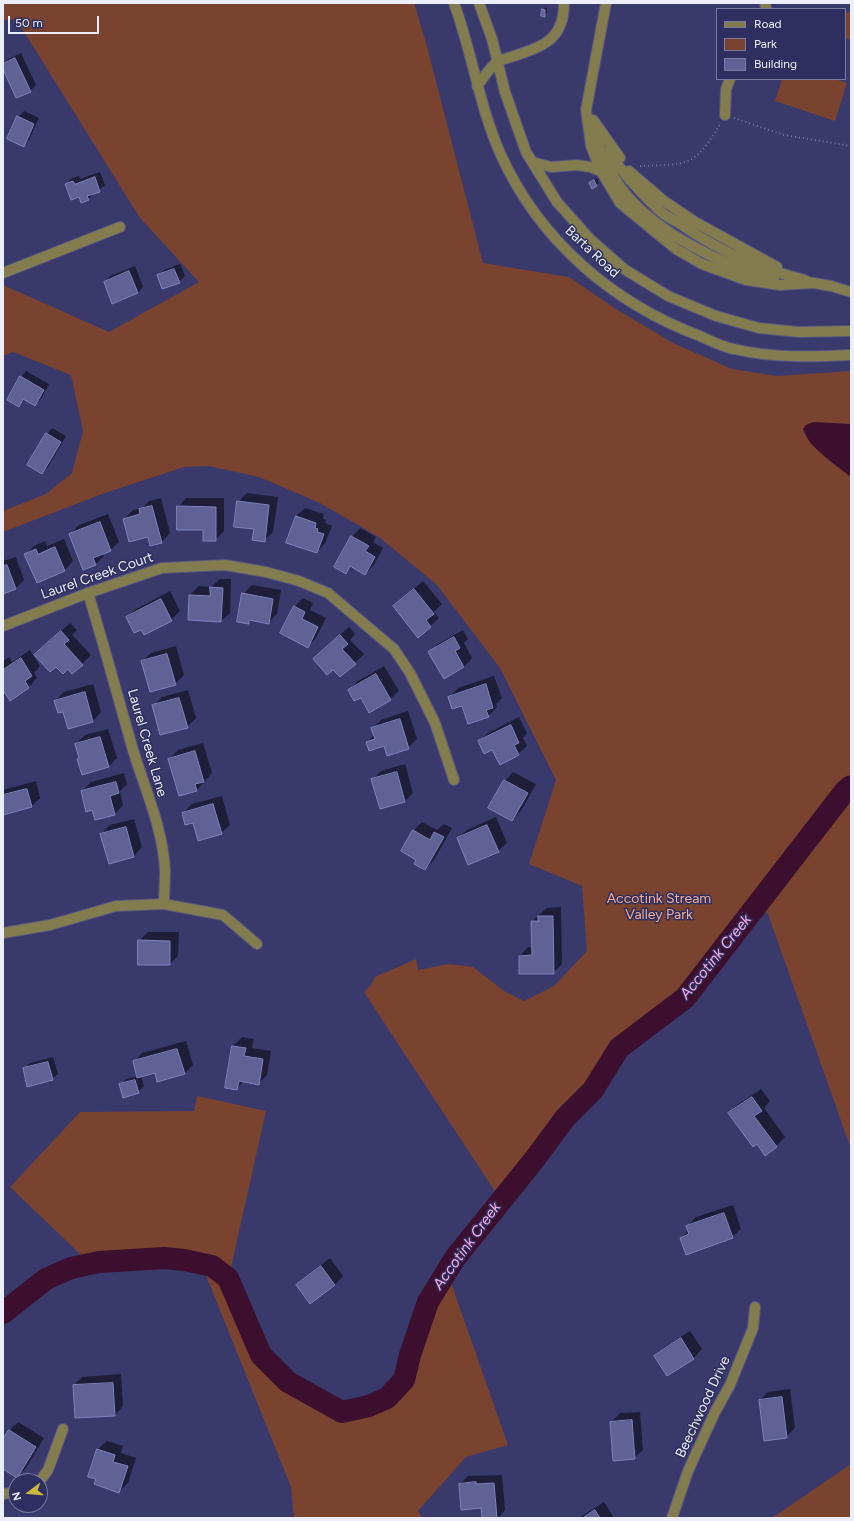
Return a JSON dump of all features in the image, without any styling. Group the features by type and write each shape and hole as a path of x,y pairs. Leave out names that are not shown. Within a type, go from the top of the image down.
{"street":[{"name":"Barta Road","path":"454,3 477,86 491,130 501,154 517,187 537,216 562,246 578,262 621,298 669,325 733,349 804,358 851,355"},
{"name":"Barta Road","path":"479,3 505,92 526,152 557,202 590,239 624,269 668,296 716,316 759,328 799,332 851,331"},
{"path":"477,86 497,61 533,49 548,41 561,25 564,3"},
{"path":"606,3 586,110 591,146 601,172 620,203 676,249 702,264 746,280 780,285 814,283"},
{"path":"725,115 726,90 730,80"},
{"path":"586,110 634,169 664,202 695,222 781,269 814,283"},
{"path":"586,110 601,151 624,191 652,219 722,262 751,273 782,280 831,286 851,292"},
{"path":"532,162 551,167 567,167 577,165 590,167 601,172"},
{"path":"3,273 120,227"},
{"name":"Laurel Creek Court","path":"3,626 88,593 162,568 225,565 266,572 299,581 328,593 394,649 410,673 435,723 454,780"},
{"name":"Laurel Creek Lane","path":"88,593 112,671 134,751 149,796 165,870 164,904"},
{"path":"3,933 50,925 116,906 164,904 223,915 257,944"},
{"name":"Beechwood Drive","path":"672,1518 688,1472 715,1412 730,1385 753,1328 755,1307"},
{"path":"46,1473 63,1429"}],"path":[{"path":"634,169 685,164 700,155 712,139 725,115 784,135 851,146"}],"green space":[{"name":"Accotink Stream Valley Park","path":"3,3 414,3 426,43 483,263 569,277 616,309 673,343 732,369 777,376 851,371 851,1149 768,914 757,905 685,998 594,1069 580,1092 564,1107 498,1196 364,992 371,985 375,977 416,959 418,970 449,964 473,967 504,991 524,1001 554,986 587,951 582,886 529,864 556,780 500,668 437,585 379,537 320,503 259,477 209,466 184,467 102,494 3,532 3,511 46,494 72,473 83,431 71,375 13,352 3,356 3,285 109,332 199,282 140,218 16,19 3,20"},
{"path":"846,12 851,12 851,40 846,38"},
{"path":"782,80 838,80 847,83 835,121 775,101"},
{"path":"197,1096 266,1111 230,1272 273,1368 351,1408 394,1389 424,1287 444,1263 508,1445 466,1457 418,1511 422,1518 294,1518 291,1487 197,1253 82,1256 10,1187 80,1112 194,1111"},
{"path":"851,1464 851,1518 772,1518"}],"shaded area":[{"path":"813,422 851,424 851,477 823,455 810,442 803,429 806,425"}],"building":[{"path":"542,9 545,10 545,17 541,16"},
{"path":"15,58 31,92 16,98 3,69 3,64"},
{"path":"17,116 34,124 24,147 7,139"},
{"path":"95,177 100,192 87,196 89,200 81,203 79,197 71,200 65,184 73,181 75,184"},
{"path":"594,180 597,186 592,189 589,183"},
{"path":"174,269 180,283 162,289 157,275"},
{"path":"129,271 138,293 112,304 104,282"},
{"path":"20,376 44,390 35,406 23,399 19,407 7,400"},
{"path":"46,433 61,442 42,474 27,465"},
{"path":"237,501 269,505 265,542 252,540 254,529 234,527"},
{"path":"152,506 162,543 150,546 148,537 129,542 123,519 140,514 139,509"},
{"path":"177,506 216,507 216,541 203,541 203,530 177,530"},
{"path":"296,516 316,523 315,528 318,529 317,532 324,534 317,553 286,543"},
{"path":"100,522 111,551 93,558 96,565 83,570 69,534"},
{"path":"351,536 369,546 365,551 375,557 365,575 350,566 346,574 334,567"},
{"path":"55,547 65,571 37,583 24,554 36,549 38,554"},
{"path":"7,565 16,589 3,594 3,566"},
{"path":"210,587 223,588 221,622 188,620 189,595 210,596"},
{"path":"414,589 434,614 426,620 431,627 418,638 393,606"},
{"path":"242,593 273,599 269,624 249,620 249,624 237,622"},
{"path":"161,599 172,621 144,635 141,630 134,633 126,617"},
{"path":"294,606 305,612 302,619 318,627 308,648 280,633"},
{"path":"61,631 69,640 64,644 83,665 72,674 68,669 63,674 56,667 50,672 34,655"},
{"path":"340,635 348,644 342,649 356,664 340,677 333,670 327,675 313,659"},
{"path":"454,637 460,648 455,651 464,667 444,679 428,652"},
{"path":"167,654 176,685 150,692 141,661"},
{"path":"21,658 32,676 25,681 29,688 10,701 3,690 3,670"},
{"path":"376,674 391,700 369,713 361,698 354,701 348,690"},
{"path":"486,684 493,708 486,710 489,717 468,724 462,706 452,709 448,697"},
{"path":"85,692 93,722 68,729 63,712 58,713 54,701"},
{"path":"179,698 188,728 160,735 152,705"},
{"path":"400,719 409,749 387,756 384,746 369,751 366,742 375,739 371,728"},
{"path":"511,725 519,743 514,745 519,755 500,765 492,750 484,754 478,741"},
{"path":"100,737 109,767 82,775 77,759 79,758 75,744"},
{"path":"195,751 204,782 195,784 197,791 179,796 168,759"},
{"path":"397,772 405,802 380,809 371,779"},
{"path":"504,780 528,793 512,821 488,808"},
{"path":"116,782 119,793 110,796 115,815 95,820 92,810 86,812 81,791"},
{"path":"27,789 32,807 3,815 3,795"},
{"path":"213,804 222,834 198,841 193,823 185,825 182,813"},
{"path":"487,825 499,852 468,865 457,838"},
{"path":"126,827 134,857 109,864 100,834"},
{"path":"413,830 430,840 434,832 444,837 425,870 414,864 416,860 401,851"},
{"path":"538,916 553,916 554,974 519,974 519,956 532,955 531,921 538,921"},
{"path":"138,940 170,941 170,965 138,965"},
{"path":"232,1046 246,1048 244,1056 263,1059 259,1085 239,1081 237,1090 225,1088"},
{"path":"177,1049 185,1074 157,1082 155,1073 137,1078 133,1061"},
{"path":"48,1062 53,1080 27,1087 23,1068"},
{"path":"135,1080 139,1093 123,1098 119,1084"},
{"path":"752,1097 762,1111 754,1116 777,1147 765,1156 757,1144 753,1147 728,1113"},
{"path":"724,1213 733,1238 686,1255 680,1238 689,1234 686,1226"},
{"path":"321,1266 335,1285 310,1304 296,1285"},
{"path":"681,1338 694,1359 667,1376 654,1356"},
{"path":"113,1383 115,1416 75,1418 73,1385"},
{"path":"782,1397 787,1438 764,1441 759,1400"},
{"path":"632,1420 635,1459 613,1461 610,1422"},
{"path":"9,1430 36,1447 20,1473 9,1473 3,1469 3,1439"},
{"path":"97,1449 115,1455 113,1462 128,1466 119,1493 94,1484 96,1479 88,1477"},
{"path":"476,1482 476,1484 494,1483 497,1518 482,1518 481,1508 461,1510 459,1484"},
{"path":"595,1510 600,1518 583,1518"}],"waterway":[{"name":"Accotink Creek","path":"3,1313 46,1279 71,1268 99,1262 164,1258 184,1260 212,1266 228,1278 261,1355 288,1382 342,1412 369,1406 387,1398 404,1380 410,1355 428,1302 455,1258 534,1160 565,1118 593,1090 619,1048 685,998 845,791 851,786"}]}
